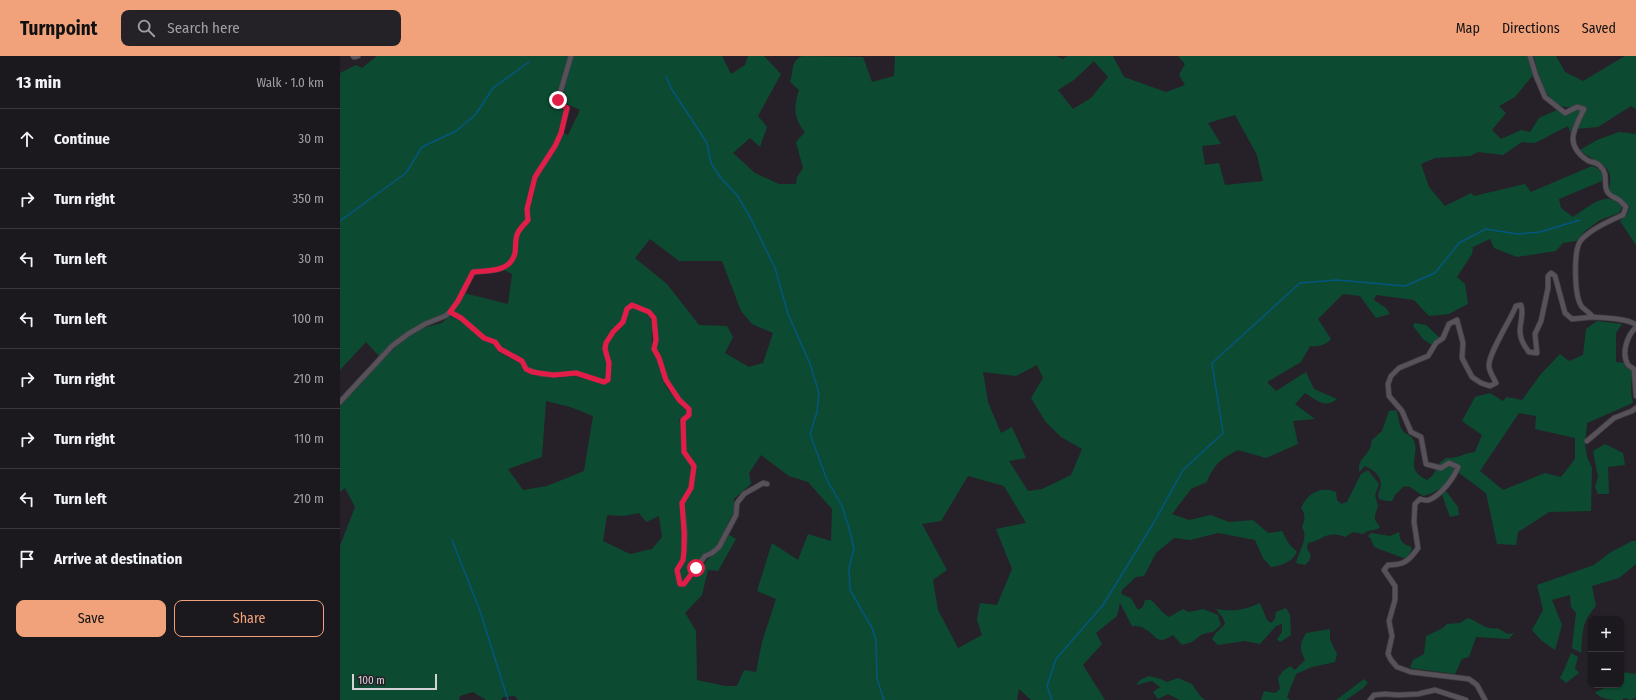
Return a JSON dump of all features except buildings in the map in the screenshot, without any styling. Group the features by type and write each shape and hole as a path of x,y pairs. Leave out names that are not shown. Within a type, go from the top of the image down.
{"street":[{"path":"353,56 358,56"},
{"path":"340,402 392,346 425,324 445,316 450,312 458,301 473,272 501,269 508,265 512,260 515,253 517,233 528,220 527,209 535,177 555,146 561,133 567,108 560,104 558,100 571,56"},
{"path":"1530,56 1536,76 1545,97 1565,113 1577,107 1584,110 1573,131 1573,144 1578,152 1588,161 1595,162 1600,165 1606,177 1606,190 1610,195 1619,200 1626,207 1623,215 1606,222 1581,240 1577,248 1576,277 1578,298 1581,306 1594,317"},
{"path":"1485,700 1477,685 1468,679 1411,672 1397,667 1388,654 1392,636 1389,621 1395,600 1395,586 1384,570 1388,565 1403,563 1410,560 1418,548 1414,522 1415,504 1420,499 1428,500 1436,495 1454,477 1458,467 1449,463 1441,468 1426,464 1421,437 1411,432 1402,410 1389,396 1388,384 1391,376 1398,368 1428,356 1436,343 1443,338 1449,324 1457,320 1463,344 1462,358 1472,377 1481,383 1490,386 1496,383 1489,368 1489,358 1511,320 1516,306 1521,305 1523,312 1520,331 1523,344 1529,352 1537,353 1535,334 1541,321 1548,288 1548,276 1551,273 1555,276 1565,313 1572,318 1594,317 1625,321 1633,323 1636,326 1629,335 1627,341 1626,357 1628,365 1634,369 1636,396"},
{"path":"450,312 461,318 484,338 495,342 500,349 522,361 526,369 532,372 554,375 576,373 604,382 608,380 609,363 605,349 606,343 613,332 623,322 627,309 632,305 649,312 654,318 656,340 654,349 659,358 666,380 679,400 689,409 689,415 683,420 684,452 694,466 691,488 682,503 684,551 683,560 677,570 680,584 684,584 705,556 712,553 719,547 736,515 737,503 744,494 763,483 768,484"},
{"path":"1587,441 1614,418 1632,412 1636,408"},
{"path":"1370,700 1374,696 1385,694 1418,694 1435,690 1466,700"}],"green space":[{"path":"377,56 569,56 554,104 565,108 559,133 532,177 524,209 526,220 515,233 513,253 506,264 500,267 472,271 457,300 447,313 438,318 424,322 412,329 394,342 379,356 366,342 340,370 340,73 356,65 362,68"},
{"path":"573,56 722,56 731,74 745,65 748,56 764,56 781,74 758,116 767,127 760,147 750,138 733,153 755,173 779,184 796,184 797,177 803,168 796,142 805,132 798,122 796,112 796,101 799,90 790,82 794,64 798,58 802,56 863,57 872,82 894,76 895,56 1056,56 1063,59 1067,56 1113,56 1124,77 1166,92 1185,85 1179,75 1185,64 1178,56 1527,56 1533,75 1515,97 1499,106 1506,113 1492,130 1501,139 1521,130 1530,132 1539,118 1557,110 1565,115 1577,109 1581,110 1572,128 1571,134 1568,126 1535,143 1522,142 1503,155 1478,152 1470,156 1435,158 1421,164 1429,187 1445,206 1471,193 1474,196 1525,184 1531,192 1592,166 1600,171 1602,181 1559,199 1561,208 1573,217 1591,204 1604,199 1610,199 1622,207 1619,213 1600,220 1585,231 1576,241 1563,243 1556,251 1517,257 1494,248 1490,239 1473,247 1472,254 1457,277 1465,284 1468,304 1449,314 1429,316 1414,300 1376,295 1374,300 1386,308 1390,314 1376,318 1360,296 1343,294 1318,319 1331,339 1322,345 1310,346 1301,362 1267,382 1276,391 1306,372 1314,389 1337,399 1332,402 1324,403 1317,401 1305,393 1295,404 1315,419 1293,421 1298,444 1266,458 1238,450 1232,453 1219,462 1207,482 1191,489 1172,514 1189,520 1211,515 1229,522 1253,520 1268,533 1282,531 1289,544 1297,552 1286,563 1271,567 1263,558 1255,540 1218,533 1190,540 1174,538 1156,553 1144,576 1136,577 1122,590 1121,594 1131,598 1138,610 1143,607 1145,600 1151,600 1164,614 1169,617 1183,609 1189,612 1203,609 1218,615 1221,625 1213,632 1201,635 1192,642 1182,645 1173,635 1160,640 1139,626 1132,626 1120,603 1117,616 1096,633 1102,644 1083,665 1105,700 1031,700 1019,689 1017,700 518,700 515,696 503,697 501,700 486,700 473,692 460,696 459,700 340,700 340,546 355,507 345,488 340,492 340,406 385,357 401,342 423,328 442,323 449,316 459,320 479,335 495,344 498,352 520,363 523,370 541,376 555,378 575,376 606,384 611,380 611,361 607,346 610,340 622,327 626,315 632,308 647,314 650,318 652,323 652,349 658,360 663,381 676,399 686,407 686,414 679,420 682,430 682,452 692,467 689,487 681,504 683,526 682,561 675,571 679,586 686,586 708,559 721,548 728,534 736,539 718,571 708,570 702,595 685,613 696,631 697,680 725,686 737,686 744,670 756,672 762,642 776,599 757,591 772,543 798,560 808,534 831,541 832,509 808,482 789,476 761,455 749,473 751,484 734,499 734,511 717,547 684,582 681,583 678,571 685,560 683,503 693,488 696,465 686,450 685,420 690,407 680,397 667,379 665,369 656,348 655,316 649,309 631,303 625,308 622,322 604,344 607,365 606,378 604,380 575,371 554,373 541,372 526,367 522,359 500,347 453,312 464,293 508,304 512,274 504,270 511,265 518,234 526,227 529,220 529,208 534,195 536,178 542,171 563,133 568,135 580,110 561,101","holes":["1094,61 1108,77 1091,98 1073,109 1058,90 1074,80","1235,115 1257,155 1263,181 1225,185 1219,163 1205,165 1202,146 1221,144 1208,123","650,239 679,261 722,261 741,311 752,324 773,333 763,363 749,367 725,353 733,337 727,326 699,325 667,284 635,258","1037,365 1043,378 1031,398 1045,421 1061,437 1082,449 1071,475 1042,489 1028,491 1009,461 1026,458 1012,427 1001,433 988,402 983,372 1016,376","546,401 570,407 593,416 584,471 547,486 523,490 508,469 542,457","968,476 1004,486 1026,523 996,529 1012,569 997,605 980,603 977,620 982,635 958,648 938,610 933,580 947,570 922,524 941,521","639,513 646,522 659,516 662,537 652,549 630,554 603,541 607,515 624,516"]},
{"path":"1534,56 1556,56 1565,72 1583,81 1625,56 1636,56 1636,109 1631,106 1598,127 1576,129 1585,113 1585,108 1566,107 1553,101 1540,79"},
{"path":"1619,132 1636,134 1636,245 1620,221 1626,216 1630,207 1609,189 1610,173 1607,168 1580,150 1597,140"},
{"path":"1597,321 1622,324 1616,333 1616,362 1624,363 1625,367 1632,370 1631,392 1633,403 1587,423 1585,444 1587,457 1592,468 1591,511 1549,512 1518,532 1516,545 1497,544 1486,493 1459,473 1460,465 1450,461 1440,466 1437,465 1446,458 1454,458 1475,452 1482,435 1462,421 1475,397 1490,393 1503,401 1507,397 1522,400 1541,374 1560,354 1569,361 1583,355 1586,329","holes":["1519,413 1536,416 1535,429 1575,438 1575,459 1561,477 1545,473 1503,490 1480,471"]},
{"path":"1415,323 1426,325 1440,338 1432,345 1423,339 1413,326"},
{"path":"1396,410 1401,429 1413,439 1415,445 1414,466 1420,475 1427,480 1437,469 1449,465 1455,469 1453,474 1443,486 1428,495 1423,496 1410,487 1404,486 1395,495 1392,501 1387,501 1379,499 1378,494 1381,485 1377,474 1365,466 1359,472 1359,467 1370,449 1372,440 1382,431 1389,411"},
{"path":"1605,444 1623,453 1625,465 1608,467 1609,494 1598,494 1595,487 1598,477 1593,451"},
{"path":"1368,470 1379,484 1375,495 1378,506 1375,520 1380,527 1363,534 1353,532 1345,537 1339,535 1329,535 1308,543 1307,549 1311,555 1309,561 1305,565 1296,563 1304,540 1304,531 1302,527 1304,515 1301,508 1307,498 1320,490 1330,490 1336,492 1337,500 1341,504 1347,502 1361,474"},
{"path":"1446,491 1458,507 1459,515 1450,517 1442,495"},
{"path":"1399,532 1402,541 1412,549 1406,559 1374,547 1368,536 1371,533 1390,536"},
{"path":"1632,541 1636,541 1636,564 1619,578 1592,586 1596,606 1588,616 1585,623 1581,653 1572,648 1576,613 1571,607 1570,595 1552,600 1562,625 1555,650 1542,641 1532,630 1543,610 1537,585 1594,565 1611,552"},
{"path":"1260,603 1267,620 1271,623 1275,619 1276,612 1286,608 1290,615 1291,635 1280,642 1277,639 1282,632 1282,624 1276,626 1260,644 1245,641 1218,645 1212,639 1225,624 1223,618 1216,609 1238,610"},
{"path":"1468,618 1489,628 1497,628 1508,634 1514,633 1509,639 1476,637 1469,657 1462,659 1455,674 1410,668 1413,660 1424,654 1426,636 1443,628 1447,624 1460,623"},
{"path":"1330,629 1330,640 1337,654 1335,662 1312,667 1296,674 1287,697 1290,700 1261,700 1264,691 1275,693 1280,689 1278,678 1283,671 1290,666 1295,670 1305,660 1301,647 1306,633"},
{"path":"1571,653 1578,657 1575,668 1579,673 1566,683 1560,678"},
{"path":"1624,672 1636,674 1636,697 1631,700 1624,698 1622,700 1611,700 1600,697 1595,692 1603,689 1624,688"},
{"path":"1149,676 1167,682 1178,678 1192,684 1200,696 1205,700 1180,700 1168,694 1158,699 1153,692 1160,687 1152,681 1136,685 1140,680"},
{"path":"1364,679 1368,683 1362,689 1346,700 1336,700"}],"waterway":[{"path":"340,221 406,173 422,147 456,131 476,114 493,88 529,62"},
{"path":"666,76 671,88 707,143 711,163 720,177 737,195 751,219 775,268 788,314 810,364 819,393 817,412 810,434 827,480 842,506 849,528 854,549 849,568 850,590 872,628 876,640 877,679 884,700"},
{"path":"1052,700 1047,686 1056,659 1103,605 1153,524 1183,470 1223,433 1212,363 1300,283 1337,280 1405,286 1435,273 1459,243 1486,229 1517,234 1540,232 1580,220"},
{"path":"452,540 480,611 508,700"}],"route":[{"path":"558,100 560,104 567,108 561,133 555,146 535,177 532,195 527,209 528,220 517,233 515,253 512,260 508,265 501,269 473,272 468,279 458,301 450,312 461,318 484,338 495,342 500,349 522,361 526,369 532,372 554,375 576,373 604,382 608,380 609,363 605,349 606,343 613,332 623,322 624,314 627,309 632,305 649,312 654,318 656,340 654,349 659,358 666,380 679,400 689,409 689,415 683,420 684,452 694,466 691,488 682,503 684,551 683,560 677,570 680,584 684,584 696,568"}]}
